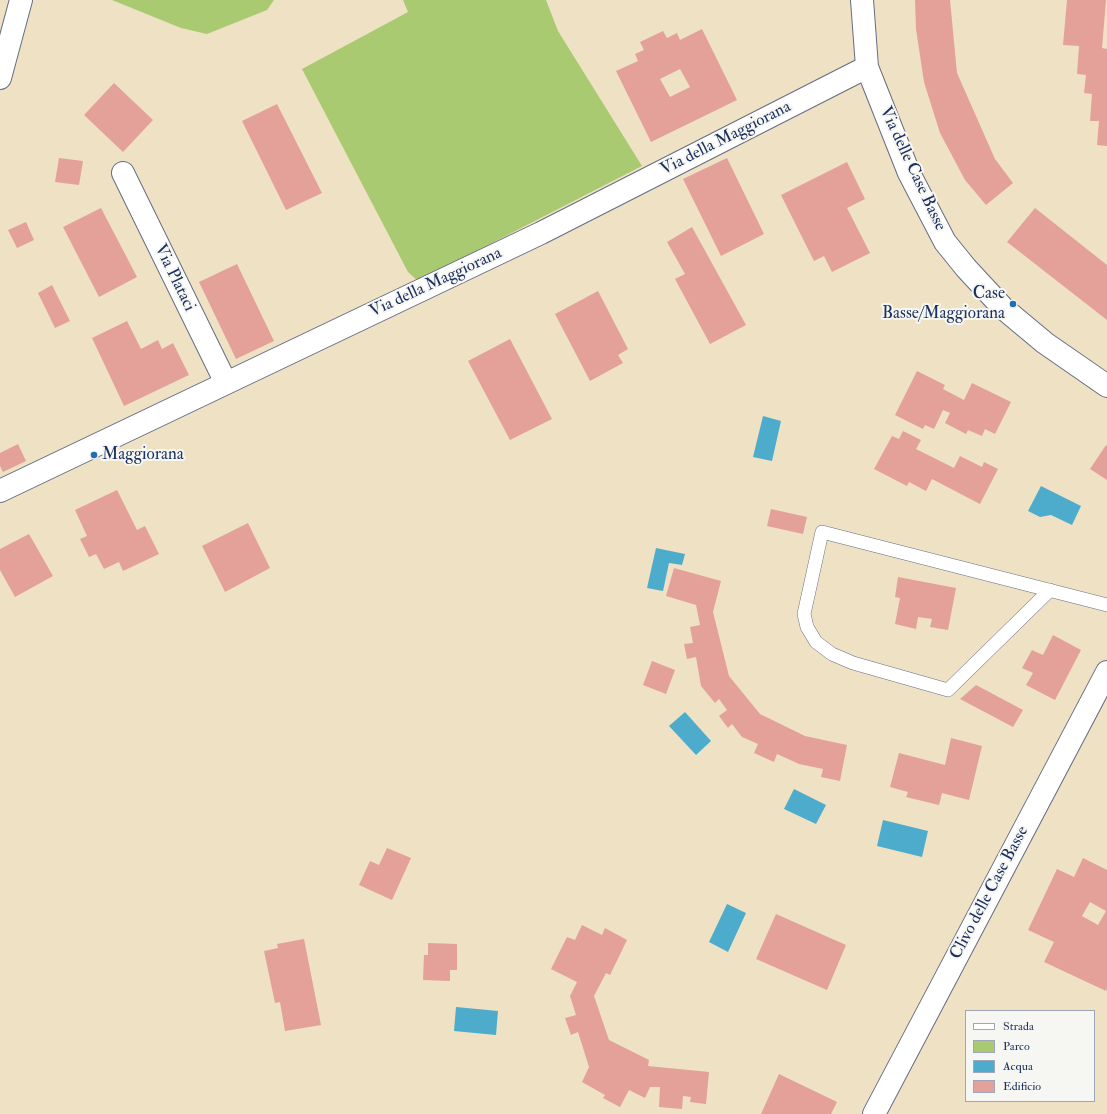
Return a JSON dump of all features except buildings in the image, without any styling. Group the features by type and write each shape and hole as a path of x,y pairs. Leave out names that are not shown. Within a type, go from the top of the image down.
{"street":[{"path":"0,78 21,0"},
{"name":"Via delle Case Basse","path":"862,0 867,67 909,173 935,224 953,253 990,296 1016,320 1045,343 1107,386"},
{"name":"Via della Maggiorana","path":"0,491 541,233 867,67"},
{"name":"Via Plataci","path":"123,173 226,383"},
{"name":"Clivo delle Case Basse","path":"874,1114 1107,672"}],"lane":[{"path":"1050,590 948,690 853,664 832,654 813,637 807,628 804,614 822,532 1107,604"}],"green space":[{"path":"112,0 274,0 267,10 207,34 181,28"},
{"path":"403,0 546,0 558,31 642,166 418,281 408,272 302,69 408,12"}],"water":[{"path":"763,416 781,421 772,461 753,457"},
{"path":"1041,486 1081,506 1072,525 1051,515 1040,517 1028,511"},
{"path":"656,548 685,554 682,565 669,563 663,591 647,588"},
{"path":"685,712 711,741 696,755 669,726"},
{"path":"794,789 826,805 816,824 784,809"},
{"path":"883,820 928,831 922,857 877,846"},
{"path":"727,904 746,913 728,952 709,942"},
{"path":"456,1007 498,1011 496,1035 454,1031"}],"place":[{"name":"Case Basse/Maggiorana","path":"1013,304"},
{"name":"Maggiorana","path":"94,455"}]}
